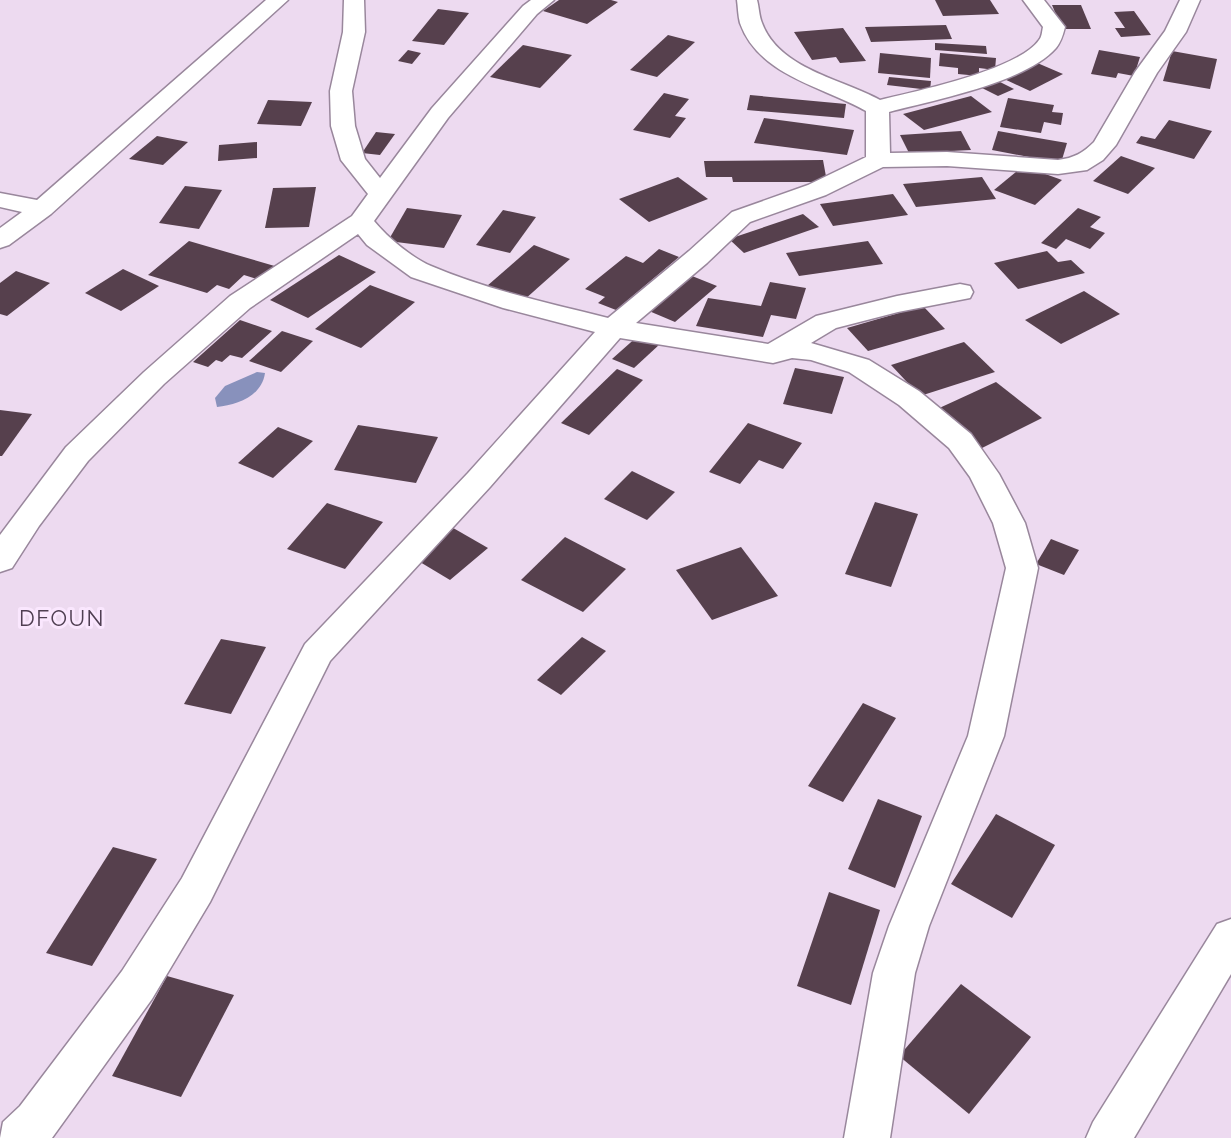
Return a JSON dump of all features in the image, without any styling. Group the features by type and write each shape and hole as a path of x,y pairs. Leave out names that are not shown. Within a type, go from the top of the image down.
{"street":[{"path":"0,240 42,209 278,0"},
{"path":"354,0 354,32 341,91 343,126 352,160 380,193"},
{"path":"0,560 28,518 77,454 154,378 240,302 361,221 440,113 530,10 544,0"},
{"path":"747,0 751,23 769,53 792,69 860,97 877,108 985,78 1042,51 1050,43 1054,27 1033,0"},
{"path":"19,1138 36,1122 137,985 190,899 317,653 479,480 613,328 698,257 741,217 827,185 878,160 947,159 1048,166 1078,165 1095,155 1104,145 1146,72 1175,33 1190,0"},
{"path":"877,108 878,160"},
{"path":"0,200 42,209"},
{"path":"361,221 376,240 420,271 513,302 613,328 772,354 792,349 814,352 859,366 909,398 960,441 984,474 1009,523 1023,568 986,736 909,926 894,973 867,1138"},
{"path":"772,354 826,322 897,304 960,292"},
{"path":"1109,1138 1231,937"}],"water":[{"path":"257,372 265,373 263,381 254,393 233,404 217,407 215,398 225,386"}],"building":[{"path":"559,0 618,2 587,24 543,11"},
{"path":"935,0 990,0 999,14 943,16"},
{"path":"1052,5 1081,5 1091,29 1062,29"},
{"path":"438,9 469,13 444,45 412,41"},
{"path":"1134,11 1151,35 1121,37 1115,28 1125,28 1114,12"},
{"path":"946,25 952,39 871,42 865,27"},
{"path":"843,28 866,61 840,63 836,57 812,60 794,32"},
{"path":"668,35 695,42 657,77 630,70"},
{"path":"935,43 986,46 987,54 935,50"},
{"path":"523,45 572,55 540,88 490,77"},
{"path":"408,50 421,53 412,64 398,61"},
{"path":"1099,50 1140,57 1134,76 1118,73 1116,78 1091,74"},
{"path":"1172,51 1217,59 1210,89 1163,81"},
{"path":"880,53 931,58 930,78 878,73"},
{"path":"940,53 996,58 995,70 979,68 979,76 958,74 958,68 939,66"},
{"path":"1035,62 1063,74 1030,91 1002,78"},
{"path":"889,77 931,81 930,90 887,85"},
{"path":"996,80 1014,89 998,96 980,87"},
{"path":"664,93 689,99 675,116 686,118 670,138 633,130"},
{"path":"750,95 846,104 844,118 747,110"},
{"path":"971,96 992,112 924,130 903,114"},
{"path":"1008,98 1054,105 1052,112 1063,113 1061,125 1044,122 1041,133 1000,127"},
{"path":"268,100 312,102 301,126 257,124"},
{"path":"764,118 854,130 847,155 754,143"},
{"path":"1169,120 1212,131 1194,159 1136,143 1141,136 1155,139"},
{"path":"961,131 971,150 909,153 900,135"},
{"path":"998,131 1067,143 1061,163 992,150"},
{"path":"376,132 395,134 380,155 362,153"},
{"path":"157,136 188,142 163,165 129,159"},
{"path":"257,142 257,158 218,161 219,145"},
{"path":"1121,156 1155,168 1128,194 1093,181"},
{"path":"823,160 827,182 733,182 732,177 706,177 704,161"},
{"path":"1023,166 1062,180 1035,205 994,190"},
{"path":"678,177 708,199 649,222 619,199"},
{"path":"982,177 996,199 916,207 903,184"},
{"path":"185,186 222,190 199,229 159,223"},
{"path":"316,187 309,227 265,228 273,188"},
{"path":"893,194 908,215 833,226 820,204"},
{"path":"407,208 462,215 444,248 388,241"},
{"path":"1078,208 1101,217 1090,227 1105,233 1090,249 1066,239 1056,249 1041,243"},
{"path":"503,210 536,217 510,253 476,245"},
{"path":"803,214 819,227 744,253 729,239"},
{"path":"189,241 278,267 263,281 244,275 229,289 217,285 207,293 148,275"},
{"path":"868,241 883,264 799,276 786,253"},
{"path":"534,245 570,259 524,300 487,286"},
{"path":"659,249 679,257 616,310 598,303 605,297 585,289 626,256 643,263"},
{"path":"1047,251 1058,262 1071,260 1085,273 1018,289 994,263"},
{"path":"339,255 376,272 308,318 270,300"},
{"path":"123,269 159,286 121,311 85,293"},
{"path":"16,271 50,283 7,316 0,314 0,283"},
{"path":"692,276 717,286 675,322 649,311"},
{"path":"770,282 806,288 796,319 771,315 763,337 696,326 708,298 761,306"},
{"path":"370,285 415,302 361,348 315,329"},
{"path":"1084,291 1120,314 1061,344 1025,320"},
{"path":"923,306 945,329 868,351 847,328"},
{"path":"240,320 272,331 242,358 230,355 222,362 216,360 208,367 193,362"},
{"path":"282,331 313,341 281,372 249,361"},
{"path":"639,335 660,344 634,368 612,359"},
{"path":"964,342 995,372 920,396 891,365"},
{"path":"795,368 844,377 832,414 783,404"},
{"path":"617,369 643,380 589,435 561,423"},
{"path":"996,382 1042,418 982,448 935,410"},
{"path":"0,410 32,414 2,456 0,456"},
{"path":"748,423 802,443 783,469 759,460 740,484 709,472"},
{"path":"358,425 438,437 416,483 334,470"},
{"path":"278,427 313,441 273,478 238,463"},
{"path":"632,471 675,492 647,520 604,499"},
{"path":"875,502 918,514 891,587 845,574"},
{"path":"327,503 383,522 345,569 287,549"},
{"path":"448,525 488,548 450,580 410,556"},
{"path":"565,537 626,569 583,612 521,580"},
{"path":"1051,539 1079,550 1064,575 1036,564"},
{"path":"741,547 778,596 712,620 676,570"},
{"path":"582,637 606,651 561,695 537,680"},
{"path":"221,639 266,647 231,714 184,704"},
{"path":"863,703 896,718 843,802 808,786"},
{"path":"878,799 922,816 895,888 848,869"},
{"path":"996,814 1055,845 1012,918 951,884"},
{"path":"113,847 157,859 92,966 46,953"},
{"path":"829,892 880,910 851,1005 797,986"},
{"path":"167,976 234,995 181,1097 112,1076"},
{"path":"961,984 1031,1037 969,1114 899,1056"}],"district":[{"name":"DFOUN","path":"62,618"}]}
